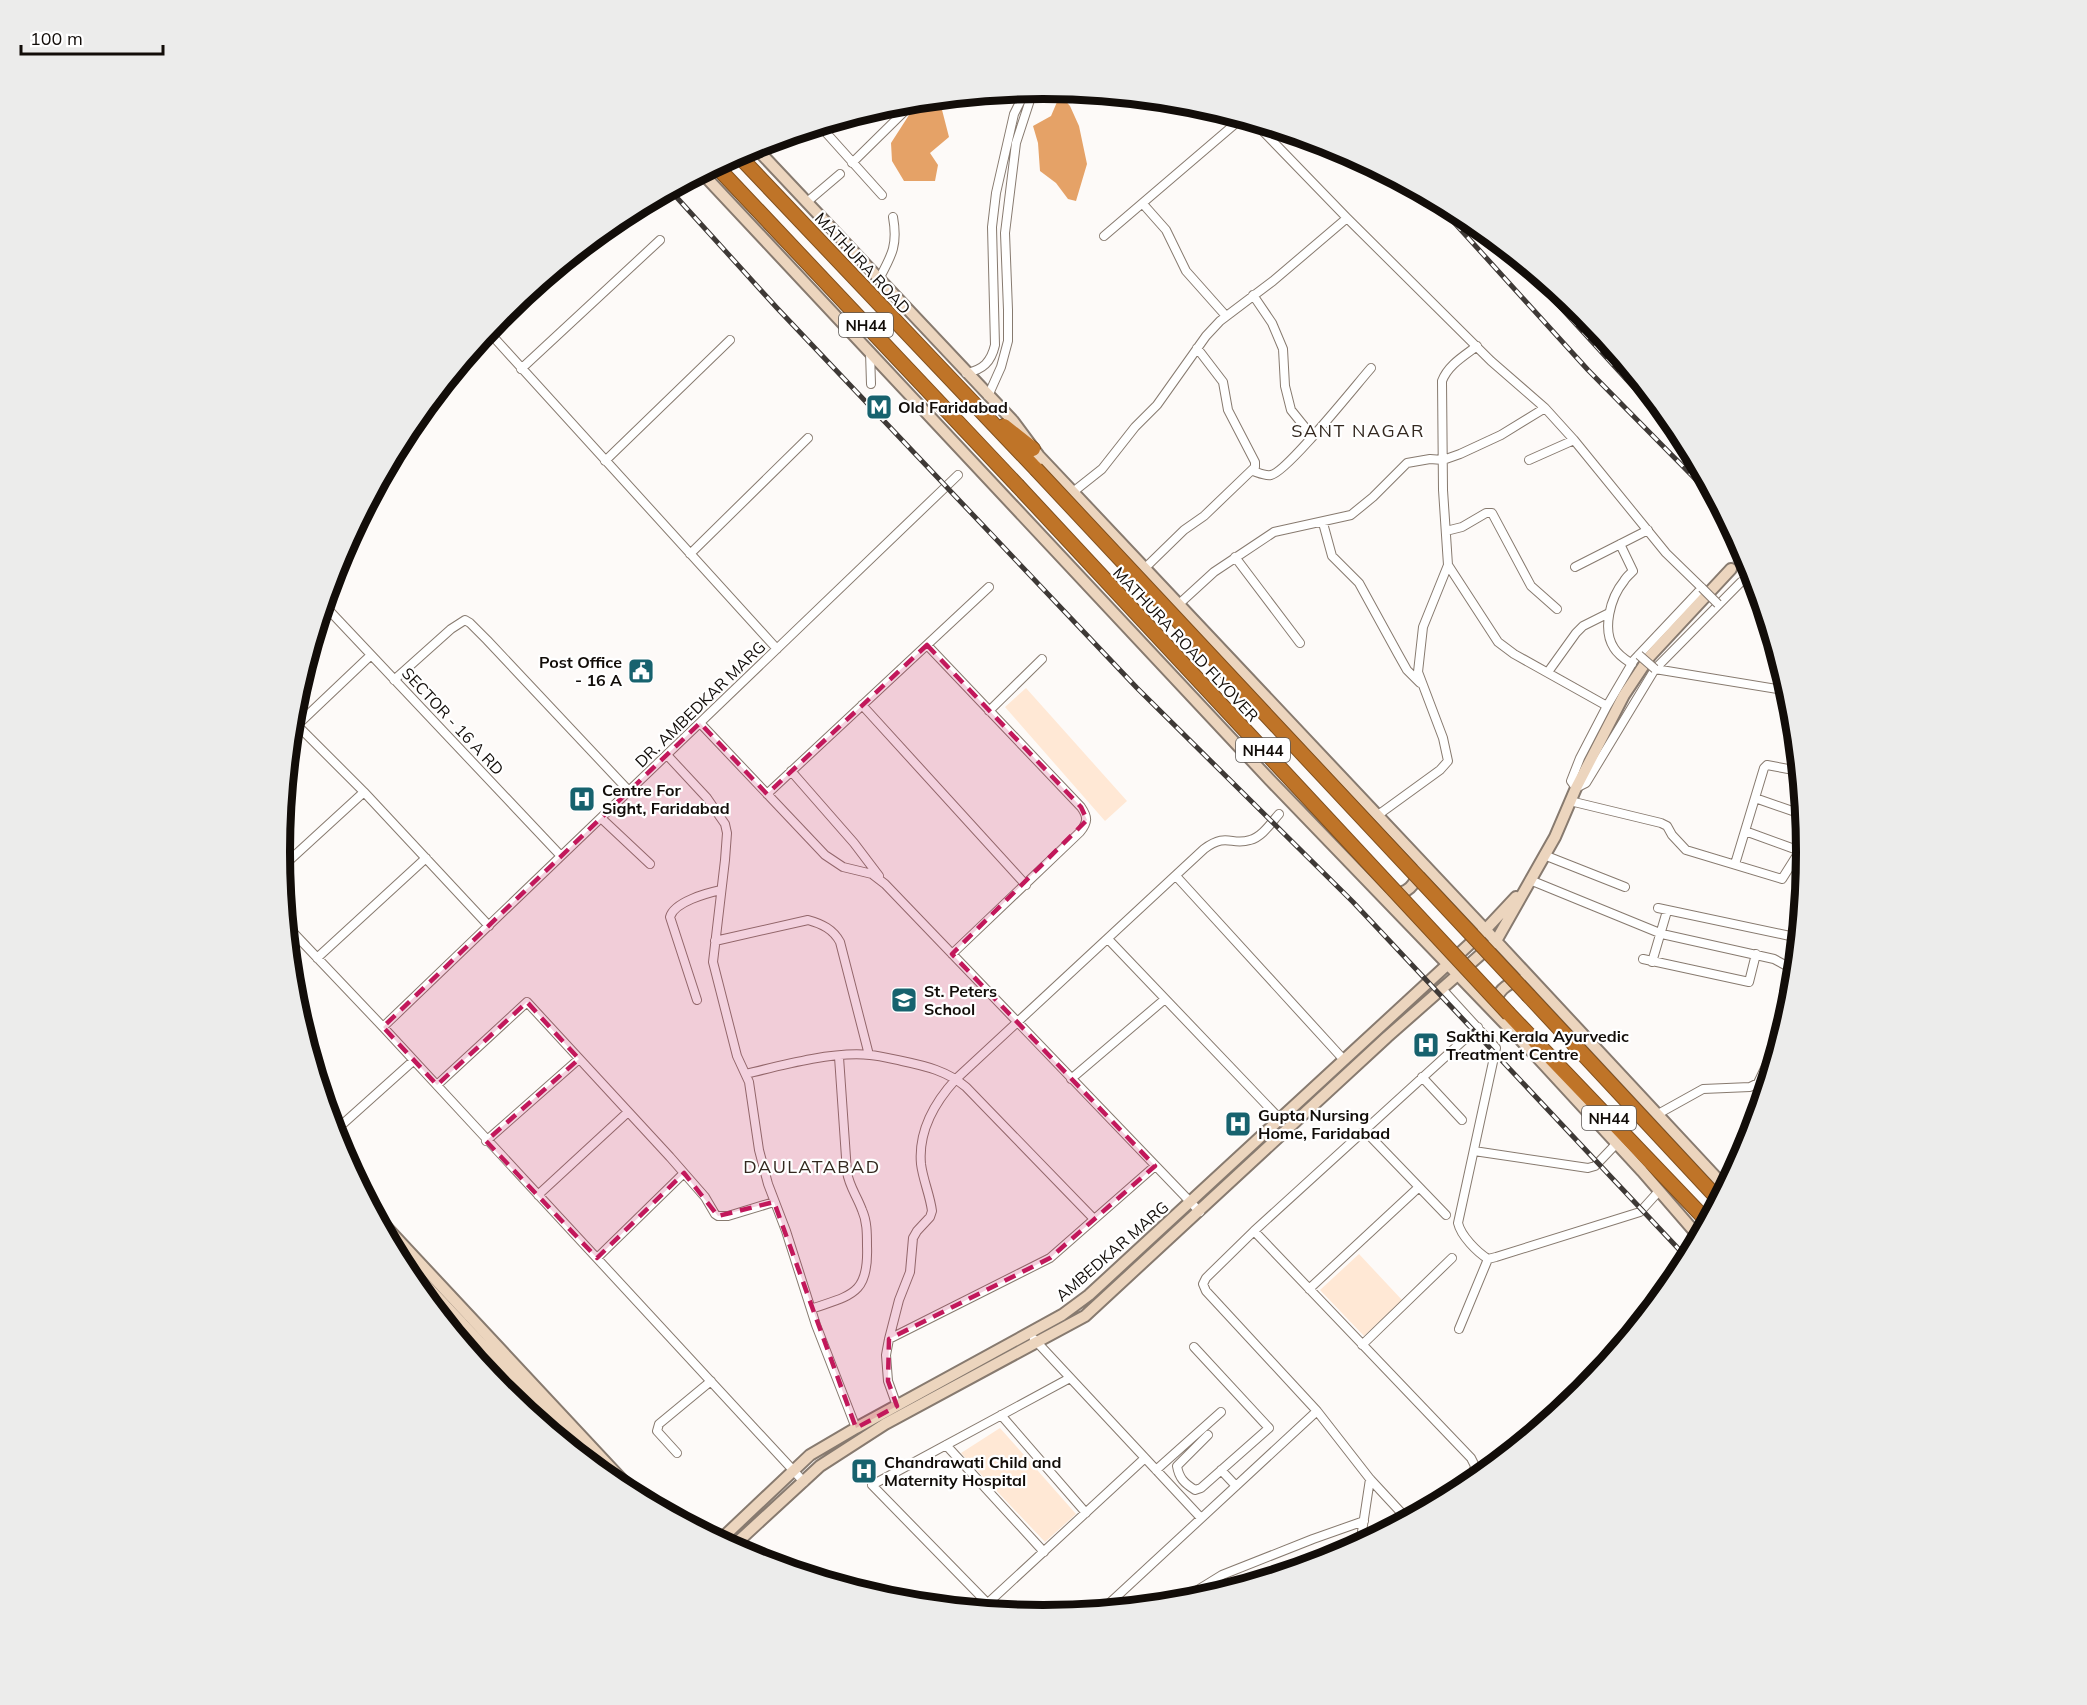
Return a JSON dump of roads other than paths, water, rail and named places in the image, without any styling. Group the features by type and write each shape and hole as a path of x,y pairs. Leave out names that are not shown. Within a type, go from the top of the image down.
{"highway":[{"name":"MATHURA ROAD","path":"744,161 965,395"},
{"name":"MATHURA ROAD FLYOVER","path":"721,172 1017,485 1509,1014 1703,1216"},
{"path":"965,395 1033,449"},
{"name":"MATHURA ROAD FLYOVER","path":"965,395 1715,1194"}],"street":[{"path":"966,373 984,367 992,356 995,345 992,227 996,193 1014,114 1021,100"},
{"path":"988,396 1001,367 1008,341 1005,233 1016,143 1030,100"},
{"path":"852,163 903,112"},
{"path":"1104,236 1235,124"},
{"path":"825,132 882,195"},
{"path":"1264,132 1491,361 1545,408 1666,553 1718,604"},
{"path":"761,154 1013,421 1033,449 1073,492 1486,929 1721,1182"},
{"path":"807,202 840,174"},
{"path":"707,179 1270,780 1448,964 1520,1045 1538,1058"},
{"path":"1143,204 1166,230 1186,271 1226,316"},
{"path":"879,279 893,253 896,233 893,217"},
{"path":"1073,492 1102,469 1157,405 1206,336 1226,316 1347,218"},
{"path":"521,369 660,240"},
{"path":"1253,295 1272,323 1283,349 1285,386 1291,410 1312,436"},
{"path":"494,338 777,649"},
{"path":"605,461 730,340"},
{"path":"1378,815 1448,762 1443,738 1418,672 1421,633 1448,565 1442,381 1445,373 1452,366 1477,346"},
{"path":"1145,568 1176,538 1204,516 1232,487 1253,471 1255,462 1228,410 1223,382 1197,348"},
{"path":"870,352 871,384"},
{"path":"1253,471 1262,475 1272,475 1291,461 1371,368"},
{"path":"1179,604 1214,572 1274,532 1351,515 1407,464 1430,459 1443,460 1501,435 1545,408"},
{"path":"690,554 808,438"},
{"path":"1529,460 1574,440"},
{"name":"DR. AMBEDKAR MARG","path":"383,1027 958,475"},
{"path":"1446,531 1462,526 1486,513 1492,513 1531,586 1557,609"},
{"path":"1323,523 1332,556 1359,584 1407,669 1421,684"},
{"path":"1575,567 1648,530"},
{"path":"1620,544 1633,571 1623,582 1609,613 1608,637 1615,651 1632,664"},
{"path":"1235,557 1300,644"},
{"path":"1448,565 1498,642 1514,654 1607,706"},
{"path":"1496,941 1555,837 1576,788 1624,695 1639,671 1650,656 1731,569"},
{"path":"1576,788 1586,783 1655,669 1742,582"},
{"path":"767,794 989,587"},
{"path":"1576,788 1571,781 1574,772 1607,706 1632,664 1702,588"},
{"name":"SECTOR - 16 A RD","path":"330,611 561,856"},
{"path":"1548,672 1583,626 1609,613"},
{"path":"394,680 465,620 471,623 629,791"},
{"path":"927,645 1086,814 1085,826 1080,832 952,954"},
{"path":"301,721 371,655"},
{"path":"1639,656 1655,669 1779,689"},
{"path":"989,711 1042,659"},
{"path":"862,705 1026,885"},
{"path":"700,723 825,855 843,867 872,874 885,884"},
{"path":"299,733 364,792 489,926"},
{"path":"667,755 706,798 725,824 727,833 713,962 716,978 737,1056 746,1074 759,1150 774,1202 856,1428"},
{"path":"1735,864 1764,768 1767,765 1792,770"},
{"path":"791,771 854,843 885,884 1200,1212"},
{"path":"290,859 364,792"},
{"path":"1755,798 1795,812"},
{"path":"1570,801 1661,823 1667,826 1686,850 1782,879 1797,856"},
{"path":"897,1406 887,1374 888,1339 910,1272 913,1238 917,1230 930,1217 932,1211 921,1164 926,1127 940,1096 1214,842 1250,840 1257,837 1279,814"},
{"path":"601,818 650,864"},
{"path":"1745,831 1797,850"},
{"path":"1544,855 1625,887"},
{"path":"317,958 426,858"},
{"path":"1383,896 1402,894 1410,889 1417,881 1421,861"},
{"path":"1176,876 1344,1060"},
{"path":"1528,883 1662,934 1756,954 1774,959 1788,967"},
{"name":"AMBEDKAR MARG","path":"725,1535 795,1472 810,1455 1062,1315 1089,1295 1486,929 1528,883"},
{"path":"697,1000 670,913 699,896 722,890"},
{"path":"1653,962 1662,934 1662,910 1792,937"},
{"path":"715,941 808,920 830,929 840,942 869,1055"},
{"path":"295,934 804,1482"},
{"path":"1108,939 1280,1119"},
{"name":"AMBEDKAR MARG","path":"738,1541 820,1466 885,1424 1085,1316 1387,1037 1496,941"},
{"path":"1643,959 1749,982 1756,954"},
{"path":"1457,976 1497,1015 1617,1143 1694,1232"},
{"path":"1497,1015 1495,1002 1500,992 1508,984 1520,980 1534,981"},
{"path":"1442,989 1493,1043 1495,1053 1458,1227 1481,1255 1488,1259 1640,1212 1659,1191"},
{"path":"1071,1079 1165,999"},
{"path":"436,1085 527,1002 684,1173 718,1216 728,1216 774,1202"},
{"path":"1403,1514 1370,1479 1317,1411 1206,1291 1203,1284 1206,1278 1254,1231 1478,1027"},
{"path":"746,1074 798,1062 869,1055 935,1068 956,1079 974,1095 1094,1219"},
{"path":"811,1309 854,1292 861,1285 866,1274 867,1225 849,1183 847,1172 839,1057"},
{"path":"486,1141 579,1059"},
{"path":"341,1125 413,1061"},
{"path":"1422,1077 1462,1120"},
{"path":"1658,1114 1703,1089 1750,1087 1758,1083 1762,1077"},
{"path":"538,1195 628,1112"},
{"path":"1365,1131 1446,1215"},
{"path":"1474,1151 1588,1168 1594,1166 1617,1143"},
{"path":"888,1339 1050,1258 1155,1166"},
{"path":"597,1258 684,1173"},
{"path":"1309,1289 1419,1187"},
{"path":"1254,1231 1471,1458 1475,1466 1474,1471"},
{"path":"397,1238 617,1473"},
{"path":"1362,1346 1452,1258"},
{"path":"1459,1329 1488,1259"},
{"path":"431,1290 571,1439"},
{"path":"1028,1333 1201,1518"},
{"path":"1194,1347 1269,1428 1196,1490 1179,1477 1177,1466 1208,1435"},
{"path":"1070,1378 872,1485 988,1603 1145,1458"},
{"path":"677,1453 657,1431 659,1424 711,1381"},
{"path":"1110,1603 1317,1411"},
{"path":"1156,1470 1221,1412"},
{"path":"1000,1415 1086,1513"},
{"path":"946,1445 1044,1552"},
{"path":"1221,1470 1236,1486"},
{"path":"1362,1535 1370,1479"},
{"path":"1203,1589 1222,1575 1364,1521"},
{"path":"740,1542 742,1538"}],"tunnel":[{"path":"1731,569 1739,562"}],"railway":[{"path":"675,196 777,308 1137,688 1353,902 1682,1252"},
{"path":"1451,219 1588,370 1700,484"},
{"path":"1548,293 1646,400"}],"place":[{"name":"Old Faridabad","path":"879,407"},
{"name":"Post Office - 16 A","path":"641,671"},
{"name":"Centre For Sight, Faridabad","path":"582,799"},
{"name":"St. Peters School","path":"904,1000"},
{"name":"Sakthi Kerala Ayurvedic Treatment Centre","path":"1426,1045"},
{"name":"Gupta Nursing Home, Faridabad","path":"1238,1124"},
{"name":"Chandrawati Child and Maternity Hospital","path":"864,1471"}],"district":[{"name":"SANT NAGAR","path":"1358,430"},
{"name":"DAULATABAD","path":"812,1166"}]}
